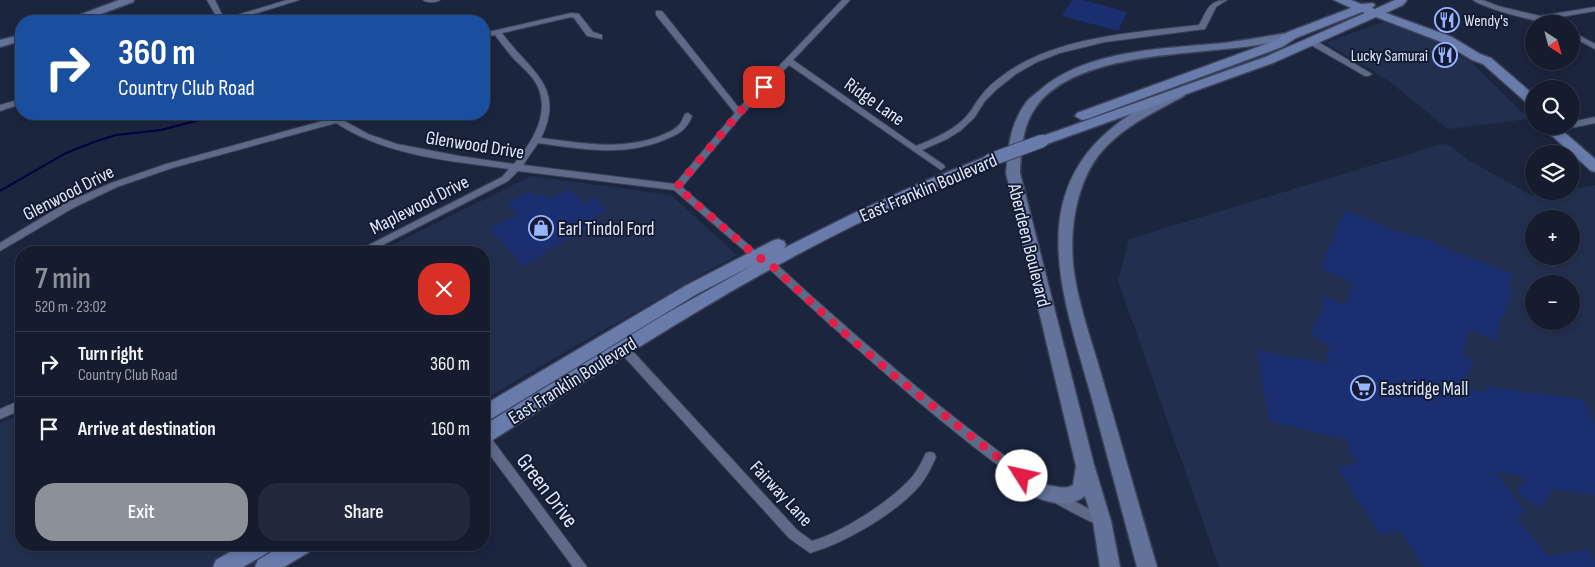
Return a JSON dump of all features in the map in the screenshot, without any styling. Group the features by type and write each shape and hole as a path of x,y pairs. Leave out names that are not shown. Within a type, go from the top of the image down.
{"main road":[{"path":"89,15 129,0"},
{"path":"1335,0 1342,9 1337,17"},
{"path":"1340,0 1445,39 1491,65 1525,94"},
{"name":"East Franklin Boulevard","path":"490,433 622,348 721,288 762,259 871,198 941,167 991,154 1041,136 1278,44 1292,35 1381,0"},
{"name":"East Franklin Boulevard","path":"1041,136 1188,89 1312,42 1399,3 1401,0"},
{"name":"Aberdeen Boulevard","path":"1110,567 1102,521 1085,465 1013,173 1012,160 1022,120 1048,89 1070,74 1103,61 1145,53 1226,45 1292,35"},
{"path":"0,44 15,40"},
{"path":"1476,57 1478,64 1525,106"},
{"name":"Aberdeen Boulevard","path":"1147,567 1069,288 1064,254 1066,212 1083,169 1102,144 1130,120 1188,89"},
{"path":"1565,135 1595,167"},
{"path":"1570,135 1595,156"},
{"name":"East Franklin Boulevard","path":"490,410 691,290 896,199 991,154"},
{"path":"1044,492 1065,497 1078,492 1081,489 1085,465"},
{"path":"223,567 251,551"},
{"path":"264,567 294,555"}],"street":[{"path":"210,0 219,15"},
{"path":"244,15 295,0"},
{"path":"426,0 436,0"},
{"path":"846,0 739,113 677,187 898,379 990,454 1072,509 1102,521"},
{"path":"916,150 947,136 968,120 985,96 1013,73 1042,58 1104,40 1202,28 1213,6 1223,0"},
{"path":"1477,0 1496,8 1528,15"},
{"path":"1560,15 1595,9"},
{"path":"659,13 739,113"},
{"path":"490,34 571,15 576,16 590,34 599,37"},
{"name":"Maplewood Drive","path":"374,246 505,180 516,168 544,123 547,108 540,84 497,32"},
{"path":"1580,38 1595,47"},
{"path":"1312,42 1368,74"},
{"name":"Ridge Lane","path":"789,61 941,167"},
{"path":"0,108 15,103"},
{"path":"534,140 618,149 657,141 676,132 686,123 688,116"},
{"name":"Glenwood Drive","path":"0,248 69,205 113,186 146,174 337,120 376,140 412,151 516,168 677,187"},
{"path":"1580,123 1595,120"},
{"name":"Fairway Lane","path":"622,348 793,534 810,548 820,546 836,537 902,495 916,481 930,457"},
{"path":"0,414 15,408"},
{"name":"Green Drive","path":"490,445 581,567"}],"shaded area":[{"path":"1383,22 1434,40 1472,63 1525,115 1525,119 1448,129 1386,79 1325,43"},
{"path":"1442,144 1451,146 1468,160 1525,192 1525,200 1580,200 1580,188 1595,185 1595,567 1219,567 1118,281 1129,239"},
{"path":"531,176 671,195 737,255 490,396 490,246 390,246"},
{"path":"15,417 15,551 266,551 273,567 0,567 0,423"}],"building":[{"path":"1072,0 1083,0 1127,12 1118,31 1062,16"},
{"name":"Earl Tindol Ford","path":"569,189 584,203 595,198 607,210 594,217 597,220 589,224 593,227 542,253 544,255 524,266 489,229 518,214 507,203 530,191 535,196 542,193 548,199"},
{"name":"Eastridge Mall","path":"1345,210 1399,232 1436,242 1440,246 1513,274 1508,289 1512,290 1511,296 1505,314 1502,316 1497,341 1470,330 1462,355 1474,359 1462,389 1487,392 1486,386 1584,400 1595,425 1595,495 1551,489 1551,494 1539,508 1516,492 1524,483 1520,475 1496,472 1526,512 1516,517 1548,556 1586,550 1595,561 1595,567 1424,567 1401,532 1379,533 1337,467 1357,464 1350,452 1347,440 1269,421 1257,350 1329,364 1326,355 1330,346 1311,335 1317,316 1321,317 1323,295 1345,305 1353,283 1320,268"}],"waterway":[{"path":"0,191 66,153 94,142 116,135 161,130 199,120"}],"place":[{"name":"Wendy's","path":"1447,20"},
{"name":"Lucky Samurai","path":"1445,55"},
{"name":"Earl Tindol Ford","path":"541,228"},
{"name":"Eastridge Mall","path":"1363,388"}],"route":[{"path":"764,87 739,113 677,187 756,256 768,262 843,332 898,379 990,454 1022,476"}]}
